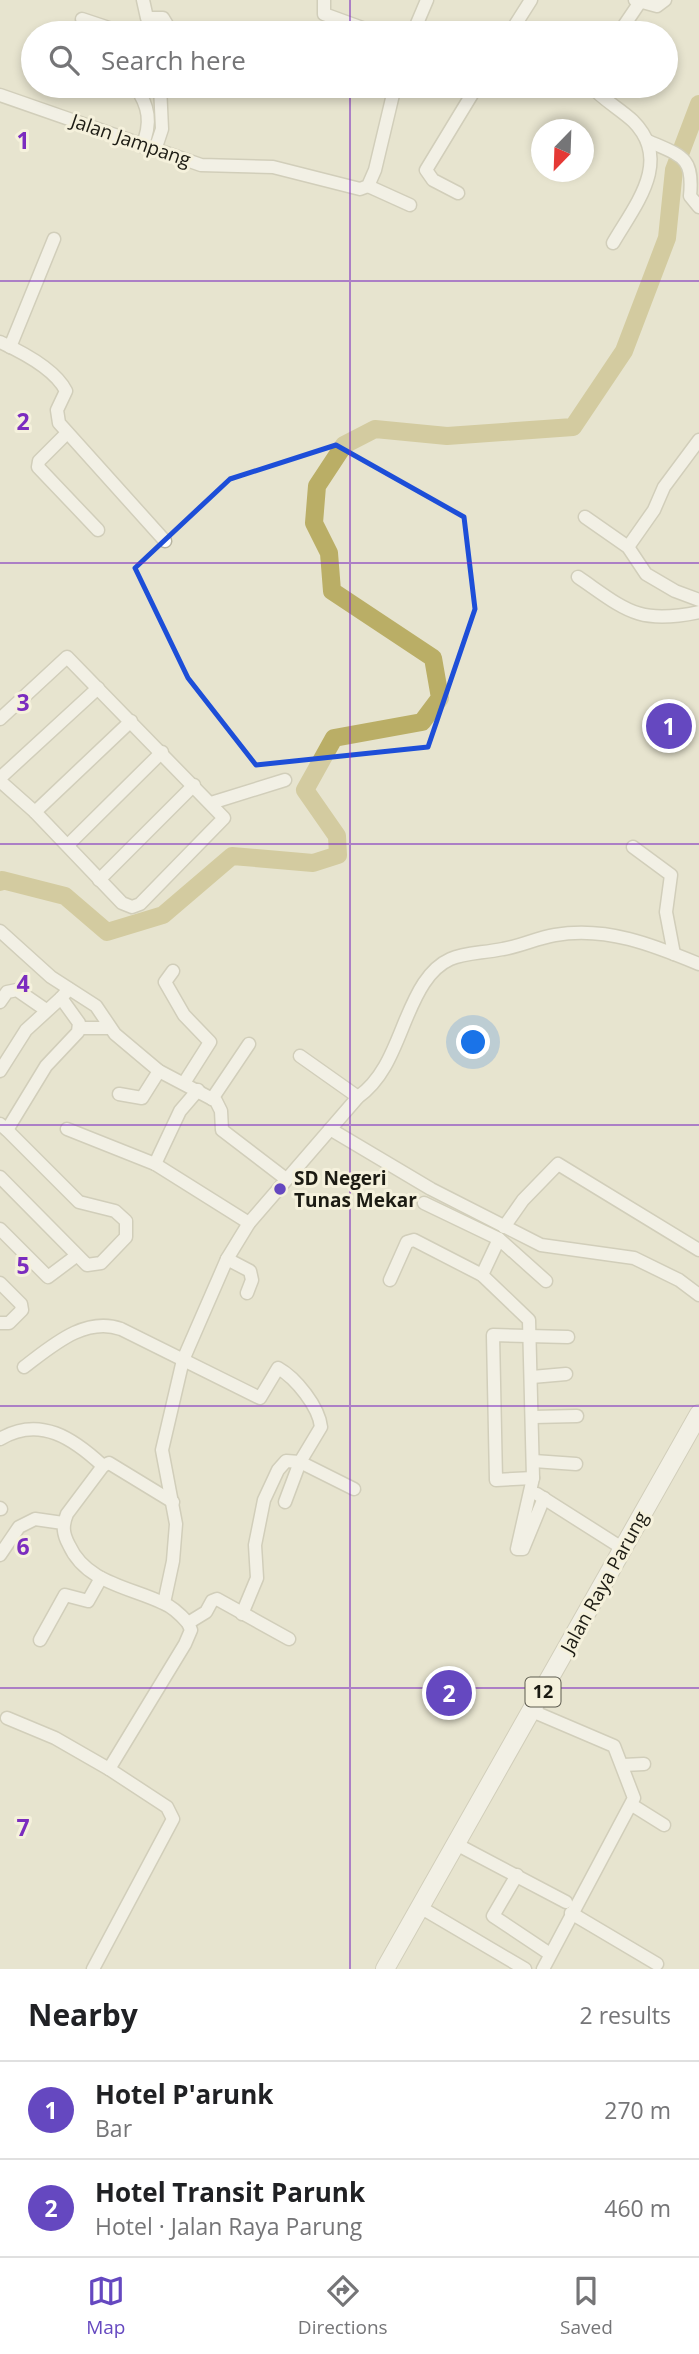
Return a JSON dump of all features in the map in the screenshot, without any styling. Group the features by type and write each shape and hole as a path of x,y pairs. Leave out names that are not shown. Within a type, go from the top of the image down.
{"highway":[{"name":"Jalan Raya Parung","path":"534,1712 622,1548 699,1414"},
{"name":"Jalan Raya Parung","path":"385,1969 459,1845 699,1422"},
{"name":"Jalan Raya Parung","path":"392,1969 459,1845"}],"street":[{"path":"143,0 147,18 163,18 165,21"},
{"path":"324,0 324,14 343,21"},
{"path":"418,21 427,0"},
{"path":"518,21 531,0"},
{"path":"626,21 637,1 657,6 665,0"},
{"path":"82,19 88,21"},
{"name":"Jalan Jampang","path":"0,95 201,165 273,167 353,189 368,186"},
{"path":"141,98 149,113 149,148"},
{"path":"149,148 162,129 161,98"},
{"path":"392,98 368,186 410,205"},
{"path":"458,193 433,180 426,170 470,98"},
{"path":"606,98 635,123 652,143 688,162 692,171 690,196 699,207"},
{"path":"613,243 649,181 652,143"},
{"path":"54,239 5,344 47,370 63,385 65,396 57,417 67,433 165,541"},
{"path":"67,433 39,461 38,467 98,530"},
{"path":"628,547 654,510 664,488 699,440"},
{"path":"585,517 628,547 646,573 675,591 699,600"},
{"path":"578,577 626,610 643,617 657,619 699,611"},
{"path":"0,719 64,657 74,663 224,816 222,822 135,907 122,903 68,845 0,779 98,688"},
{"path":"35,812 131,721"},
{"path":"68,845 162,752"},
{"path":"211,803 285,780"},
{"path":"99,880 194,785"},
{"path":"633,847 671,875 666,912 674,954"},
{"path":"0,931 65,994 79,1028"},
{"path":"163,1603 173,1561 176,1524 162,1450 183,1360 227,1259 249,1223 358,1097 379,1080 412,1004 437,965 447,959 506,949 558,934 583,933 618,935 699,964"},
{"path":"173,971 165,982 184,1015 210,1042 184,1083"},
{"path":"0,1002 7,992 17,990 46,1010"},
{"path":"0,1071 26,1030 65,994"},
{"path":"65,994 96,1006 110,1028 159,1072 212,1099 220,1106 220,1126 225,1133 286,1179"},
{"path":"0,1177 76,1256 88,1265 101,1263 126,1237 126,1222 115,1211 79,1202 4,1127 50,1060 79,1028 110,1028"},
{"path":"212,1099 249,1044"},
{"path":"300,1056 358,1097"},
{"path":"119,1094 142,1098 159,1072"},
{"path":"155,1164 180,1111 198,1090"},
{"path":"67,1129 155,1164 249,1223"},
{"path":"330,1129 501,1233 547,1281"},
{"path":"482,1275 501,1233 523,1200 558,1164 573,1170 699,1250"},
{"path":"424,1203 501,1233 552,1248 634,1258 679,1280 699,1295"},
{"path":"0,1229 48,1277 76,1256"},
{"path":"390,1280 410,1240 482,1275 529,1320 534,1461 532,1484 516,1549 523,1549 544,1498"},
{"path":"227,1259 250,1271 252,1279 247,1293"},
{"path":"0,1283 21,1304 22,1310 9,1323 0,1323"},
{"path":"24,1367 73,1333 97,1324 121,1329 260,1398 265,1394 277,1369 281,1368 308,1399 321,1424 300,1462 285,1503"},
{"path":"568,1337 493,1335 496,1480 532,1484 544,1498 622,1548"},
{"path":"532,1377 566,1374"},
{"path":"533,1417 577,1416"},
{"path":"0,1439 29,1429 55,1431 103,1466"},
{"path":"242,1614 257,1578 255,1545 270,1485 286,1461 300,1462 354,1489"},
{"path":"534,1461 576,1464"},
{"path":"109,1769 191,1630 188,1623 163,1603 101,1578 84,1567 73,1554 64,1535 63,1523 103,1466 115,1464 173,1502"},
{"path":"0,1555 19,1527 35,1519 63,1523"},
{"path":"40,1640 65,1595 88,1601 101,1578"},
{"path":"188,1623 206,1612 214,1599 289,1639"},
{"path":"534,1712 614,1746 632,1785 632,1805 569,1908 542,1969"},
{"path":"7,1718 55,1738 109,1769 167,1807 173,1819 93,1969"},
{"path":"624,1766 644,1764"},
{"path":"632,1805 664,1825"},
{"path":"459,1845 517,1875 657,1964"},
{"path":"517,1875 493,1916 550,1954"},
{"path":"425,1910 525,1969"}],"highlighted area":[{"path":"336,445 464,517 475,609 428,747 256,765 188,678 135,568 230,479"}],"waterway":[{"path":"0,882 2,880 65,896 107,932 163,915 232,856 313,863 338,855 337,836 305,790 334,738 422,722 440,698 433,658 332,591 329,553 314,523 317,486 344,445 375,429 447,436 573,427 624,351 667,238 674,170 699,104"}],"place":[{"name":"Hotel P'arunk","path":"669,726"},
{"name":"SD Negeri Tunas Mekar","path":"280,1189"},
{"name":"Hotel Transit Parunk","path":"449,1693"}]}
